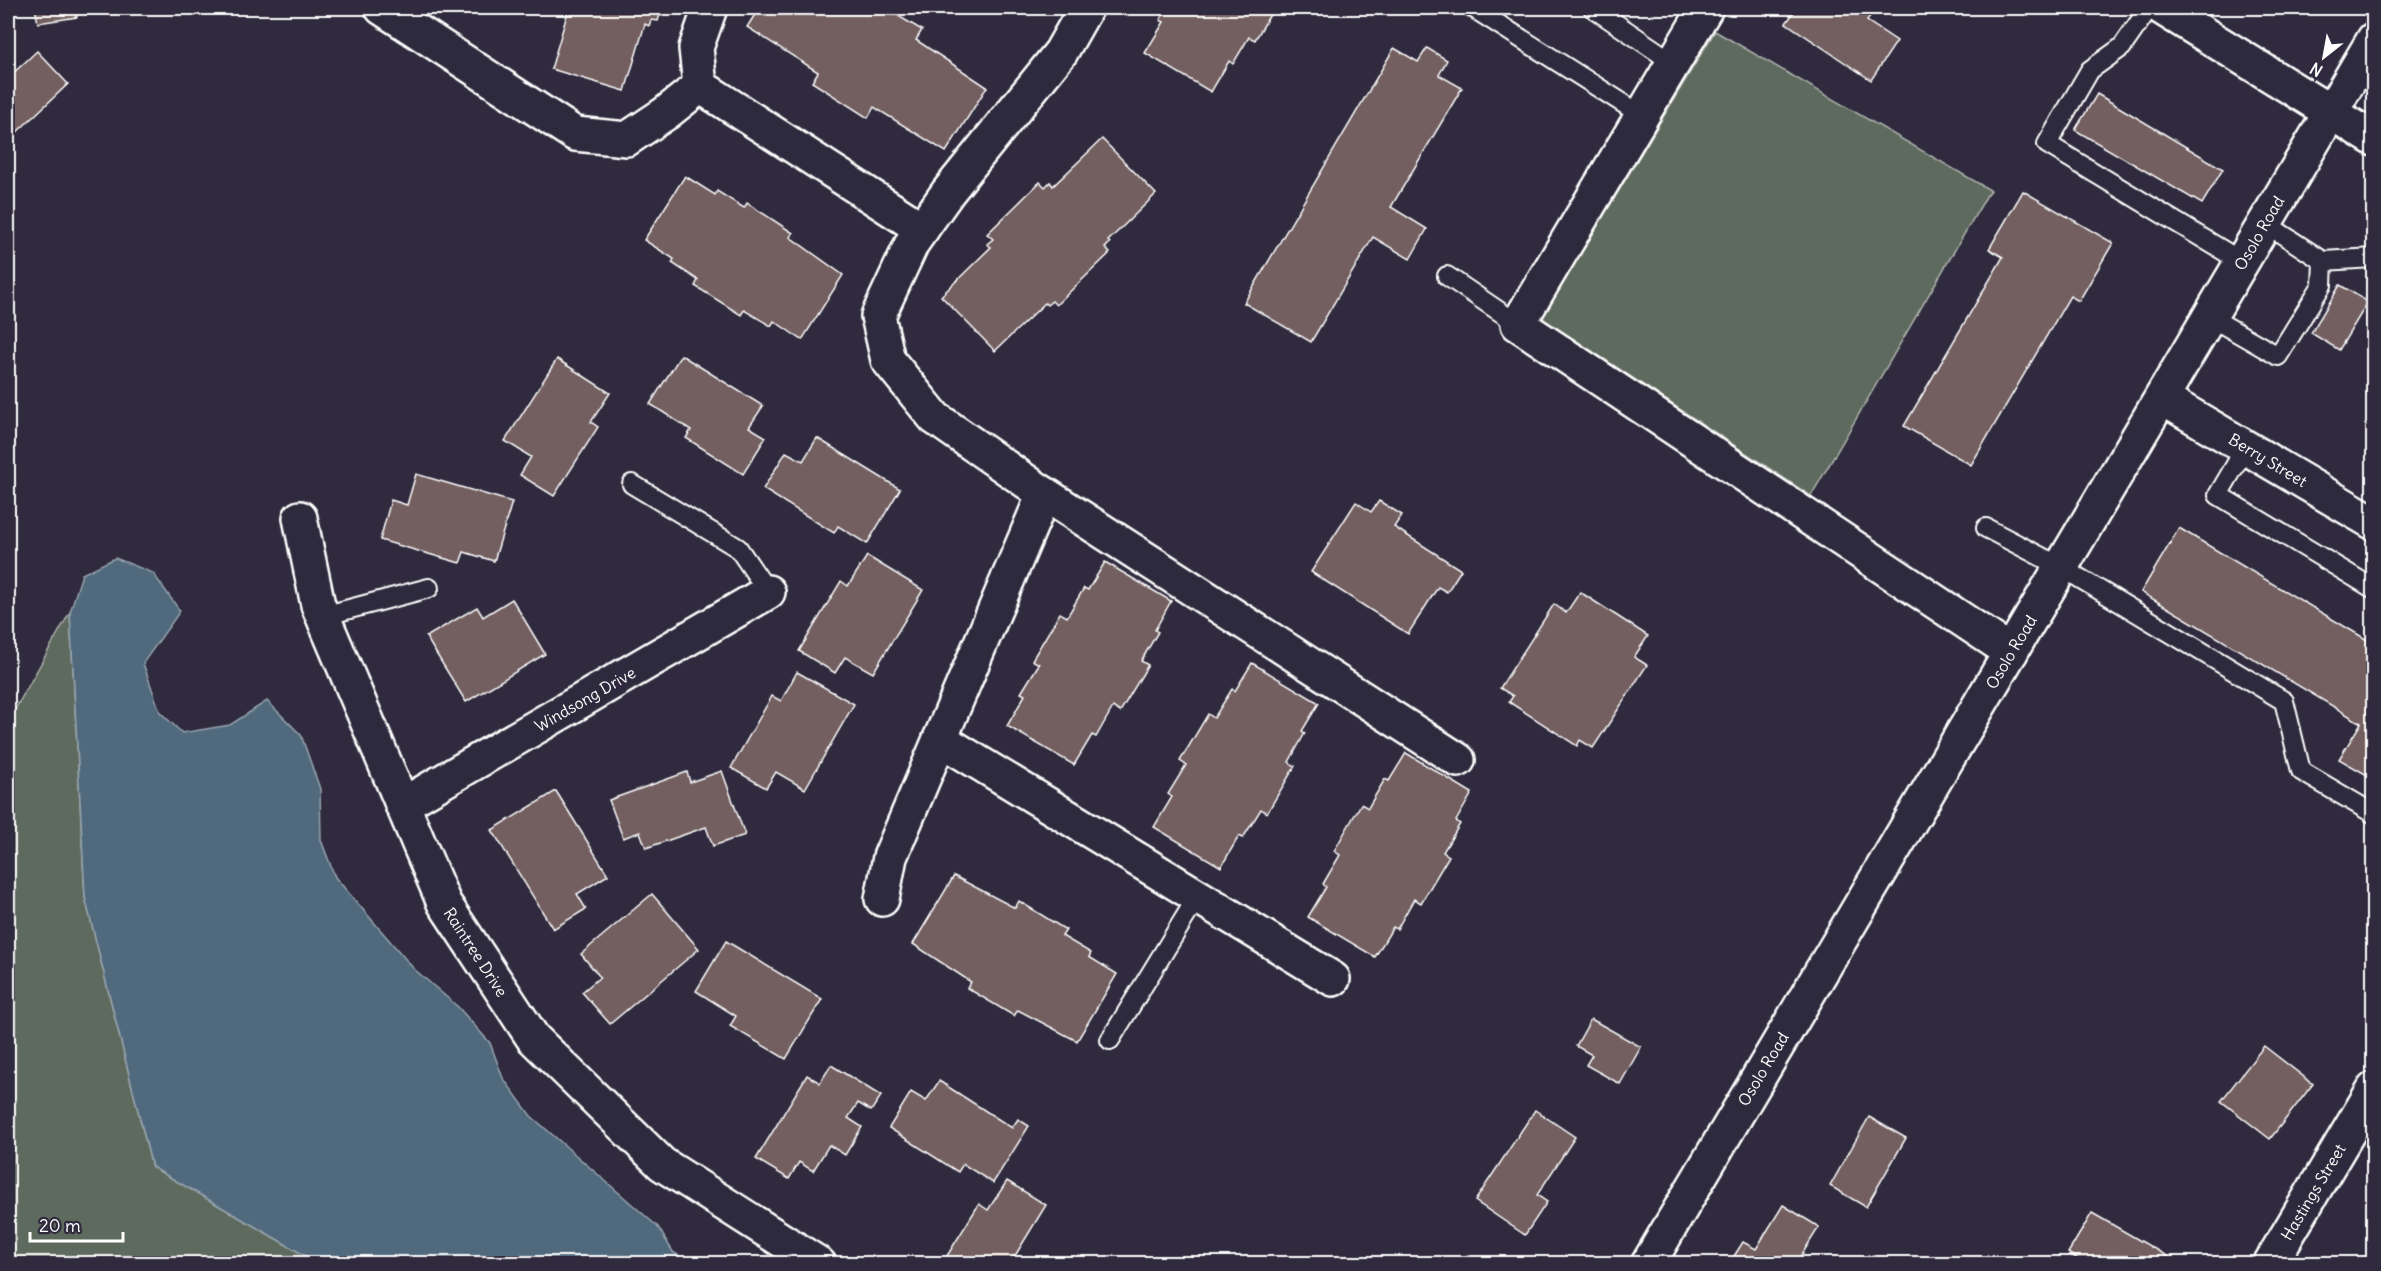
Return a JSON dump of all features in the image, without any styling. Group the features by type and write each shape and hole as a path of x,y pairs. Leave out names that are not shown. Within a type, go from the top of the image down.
{"street":[{"path":"382,8 575,134 627,139 666,113 699,86"},
{"path":"699,86 696,48 710,8"},
{"path":"1086,8 1061,52 948,192 922,229 878,316 888,360 935,418 1044,494 1458,760"},
{"path":"1706,8 1518,324 2011,652"},
{"path":"2162,8 2373,139"},
{"name":"Osolo Road","path":"1648,1263 2373,39"},
{"path":"699,86 922,229"},
{"name":"Berry Street","path":"2162,398 2373,523"},
{"path":"882,899 890,857 1044,494"},
{"name":"Raintree Drive","path":"300,518 323,616 444,903 533,1038 662,1164 819,1263"},
{"name":"Windsong Drive","path":"402,805 768,592"},
{"path":"940,739 1333,979"},
{"name":"Hastings Street","path":"2270,1263 2373,1089"}],"lane":[{"path":"1473,8 1643,116"},
{"path":"1593,8 1674,63"},
{"path":"2149,8 2122,47 2090,70 2047,144 2242,262"},
{"path":"2265,224 2323,261 2373,258"},
{"path":"2210,317 2278,356 2322,285 2323,261"},
{"path":"1447,276 1518,324"},
{"path":"2246,447 2218,495 2373,589"},
{"path":"632,484 738,548 768,592"},
{"path":"1986,528 2061,567 2284,702 2301,771 2373,814"},
{"path":"323,616 429,588"},
{"path":"1110,1040 1198,896"}],"green space":[{"path":"1715,31 1990,190 1811,496 1542,318"},
{"path":"70,612 85,897 152,1167 318,1263 8,1264 8,722"}],"water":[{"path":"115,558 153,573 180,611 143,663 160,712 182,733 230,725 267,701 301,735 320,789 321,840 335,877 414,969 458,1007 490,1043 503,1078 531,1116 658,1227 673,1252 690,1263 318,1263 152,1167 85,897 70,612 82,574"}],"building":[{"path":"35,8 76,8 77,17 38,23"},
{"path":"569,8 662,8 658,21 651,20 649,26 645,24 625,91 551,69"},
{"path":"759,8 885,8 922,30 916,40 987,87 946,152 874,107 868,118 812,82 818,72 747,27"},
{"path":"1167,8 1274,8 1255,40 1249,37 1233,64 1229,61 1211,92 1145,53 1164,22 1160,20"},
{"path":"1797,8 1857,8 1870,16 1867,21 1897,41 1871,80 1786,23"},
{"path":"1394,48 1418,62 1427,48 1447,60 1439,75 1462,88 1391,207 1427,229 1410,259 1373,237 1311,342 1244,303"},
{"path":"37,51 68,84 16,133 8,125 8,78"},
{"path":"2097,94 2223,169 2202,204 2075,130"},
{"path":"1102,139 1156,194 1108,241 1110,243 1105,248 1110,253 1056,305 1052,301 1047,305 1045,303 995,351 941,296 991,247 987,244 993,239 987,234 1040,182 1045,187 1050,182 1053,186"},
{"path":"685,176 715,195 717,191 744,208 747,203 793,233 790,237 843,275 802,340 774,321 771,326 744,310 741,315 695,286 698,280 672,263 674,259 644,240"},
{"path":"2023,191 2113,243 2079,301 2070,296 1971,465 1904,426 2003,257 1989,249"},
{"path":"2340,285 2368,302 2339,350 2311,333"},
{"path":"681,355 763,406 749,427 766,437 743,474 686,438 691,430 650,404"},
{"path":"557,359 610,393 591,422 598,427 554,496 520,475 531,457 505,441"},
{"path":"817,438 900,489 867,544 838,526 834,533 763,489 786,452 803,461"},
{"path":"416,474 512,502 494,561 464,552 460,563 380,540 391,500 407,505"},
{"path":"1379,501 1402,515 1394,527 1461,570 1447,592 1438,587 1408,634 1311,572 1356,502 1371,512"},
{"path":"2179,528 2374,644 2374,779 2339,759 2361,723 2141,592"},
{"path":"867,556 923,590 873,673 845,657 835,673 799,651 841,581 848,586"},
{"path":"1105,562 1171,601 1155,630 1158,632 1141,661 1148,665 1120,712 1113,707 1096,737 1092,735 1074,765 1007,726 1025,695 1021,693 1039,664 1032,660 1060,613 1067,617 1084,588 1088,590"},
{"path":"1580,592 1648,636 1634,657 1647,665 1593,748 1580,740 1577,746 1509,702 1513,696 1500,688 1554,604 1566,613"},
{"path":"512,599 545,654 466,702 426,637 477,607 483,617"},
{"path":"1252,663 1319,703 1302,731 1305,733 1289,762 1295,766 1267,813 1261,809 1243,838 1239,836 1221,867 1154,827 1172,797 1168,794 1186,765 1180,761 1208,714 1214,718 1232,689 1235,691"},
{"path":"797,672 854,704 805,789 776,772 766,788 731,768 772,696 781,701"},
{"path":"1406,753 1472,793 1456,821 1460,824 1443,852 1449,856 1421,903 1414,899 1397,929 1393,927 1375,957 1308,917 1326,887 1323,884 1340,855 1334,851 1361,804 1368,808 1385,779 1389,781"},
{"path":"722,771 745,835 713,846 706,827 646,848 640,832 623,838 609,800 687,772 690,782"},
{"path":"556,791 608,875 577,894 586,909 553,929 492,830"},
{"path":"954,876 1015,908 1019,901 1066,930 1062,936 1091,953 1089,957 1117,974 1077,1041 1018,1010 1014,1016 967,988 971,982 913,944"},
{"path":"652,894 699,949 610,1024 582,992 600,977 581,954"},
{"path":"726,941 822,999 786,1059 730,1026 736,1016 696,991"},
{"path":"1591,1019 1641,1047 1620,1084 1586,1065 1592,1055 1576,1046"},
{"path":"2264,1046 2313,1084 2270,1139 2221,1101"},
{"path":"831,1065 881,1096 871,1111 858,1103 848,1118 862,1127 845,1155 829,1145 813,1171 799,1162 789,1179 756,1159 807,1075 820,1083"},
{"path":"939,1081 1012,1128 1018,1119 1029,1126 993,1183 963,1164 958,1172 889,1128 911,1092 926,1101"},
{"path":"1535,1110 1575,1137 1537,1195 1547,1202 1525,1235 1475,1201"},
{"path":"1869,1117 1906,1138 1866,1207 1830,1186"},
{"path":"1007,1181 1046,1205 1010,1264 942,1264 979,1204 988,1210"},
{"path":"1783,1205 1819,1227 1796,1264 1729,1264 1743,1242 1756,1249"},
{"path":"2092,1213 2167,1256 2163,1264 2086,1264 2068,1253"}]}
